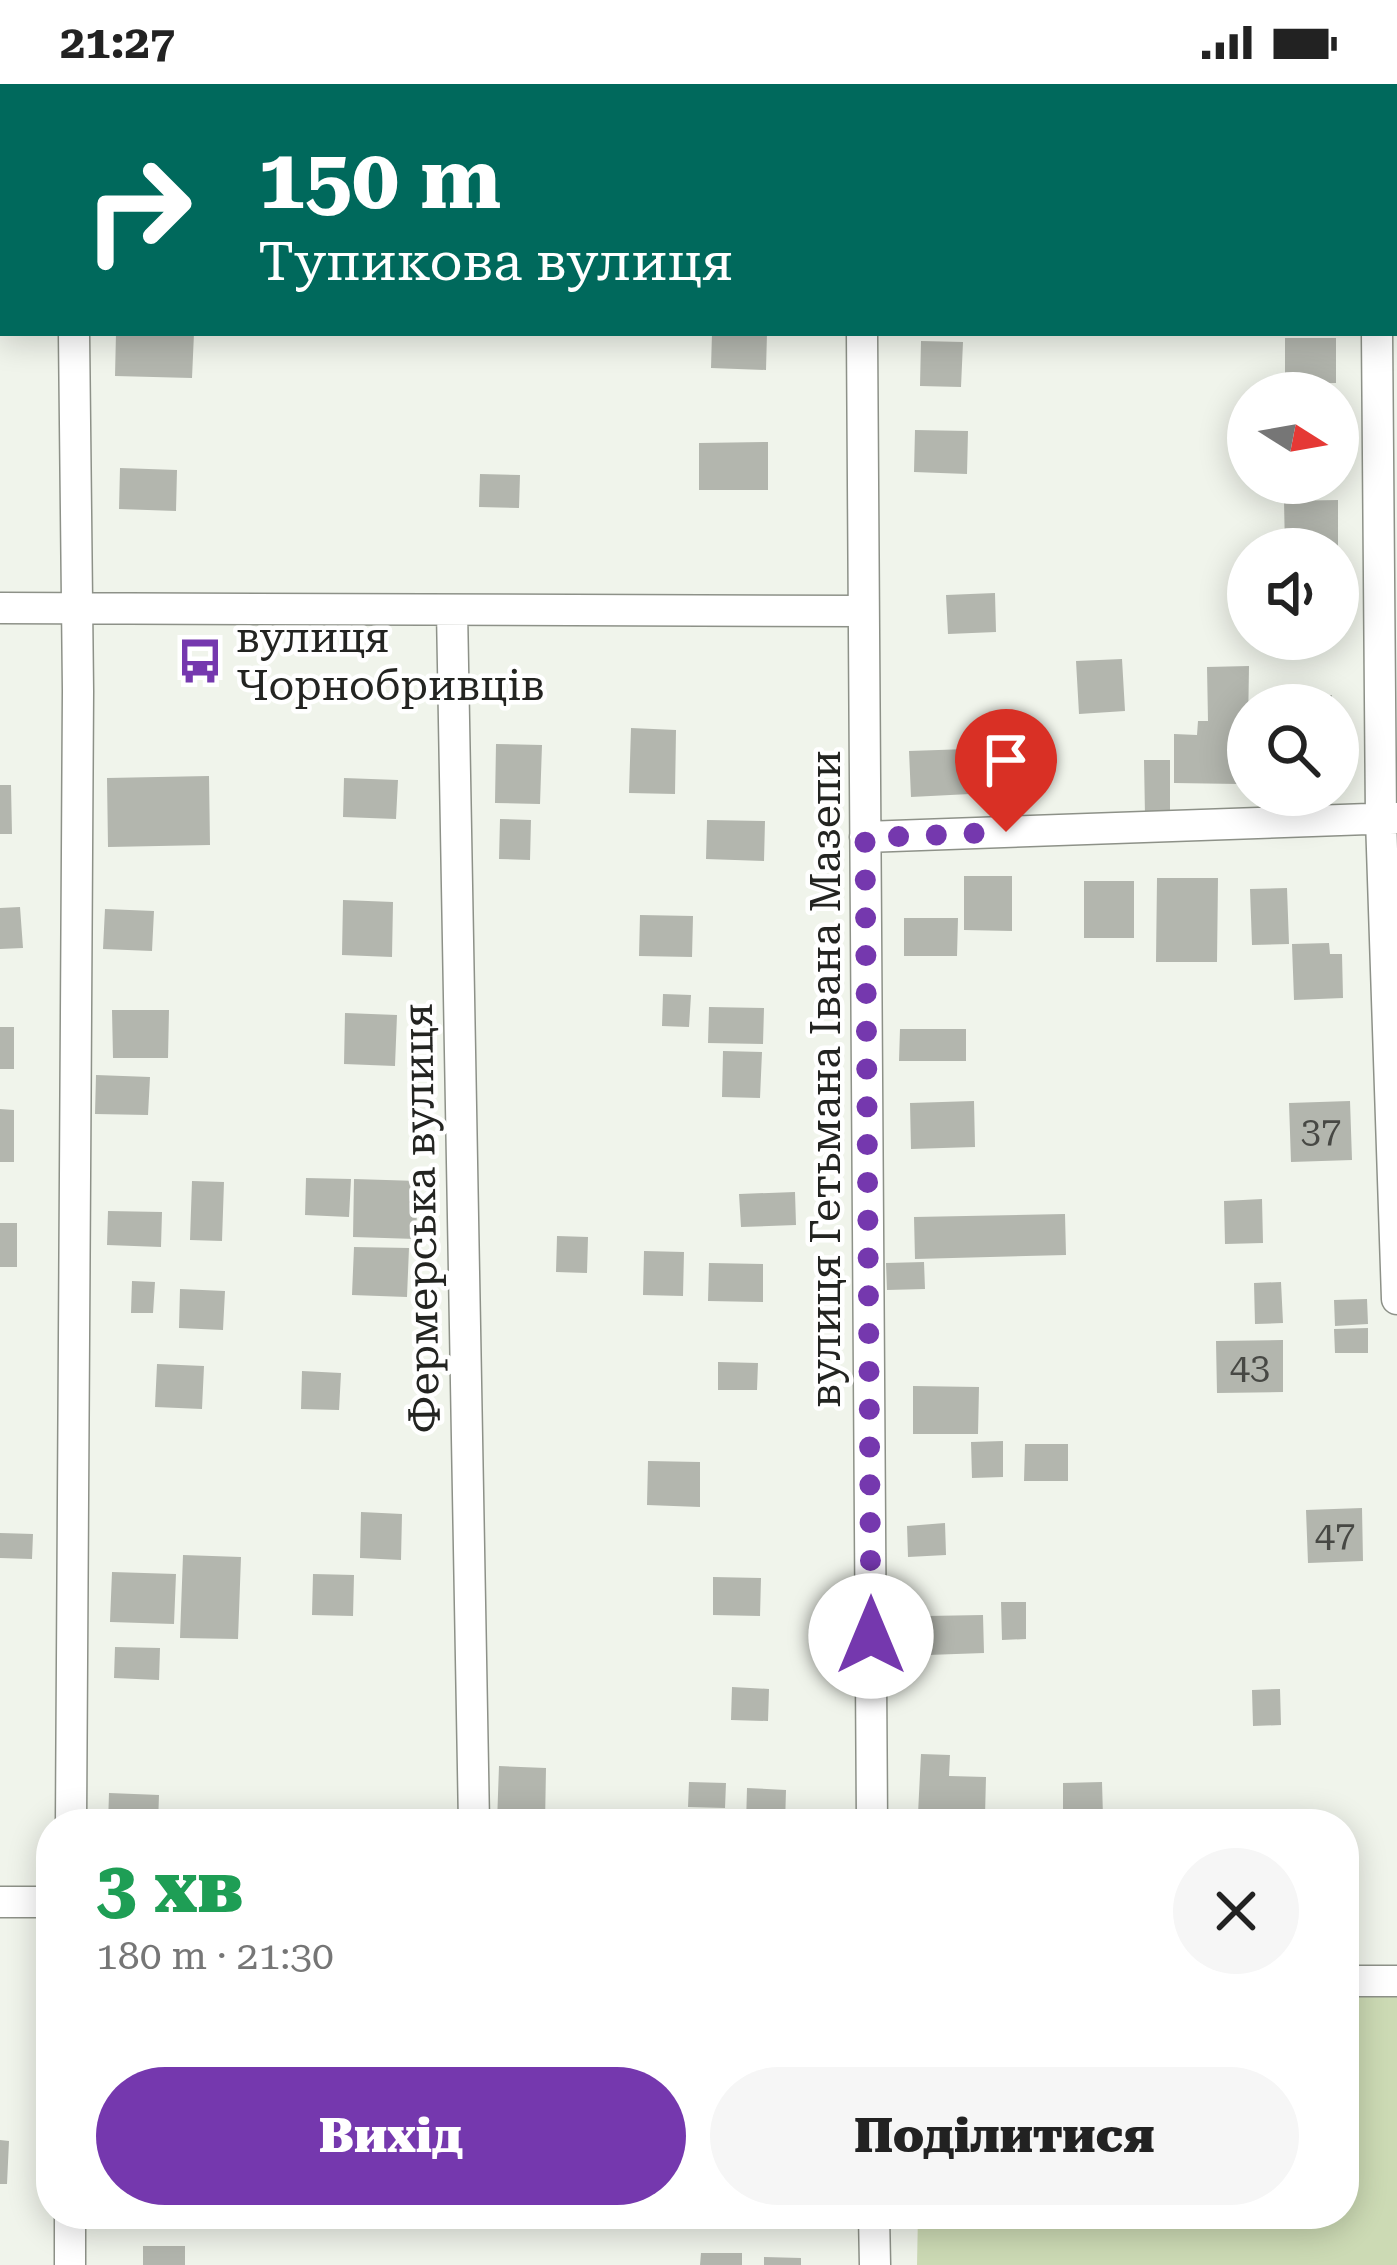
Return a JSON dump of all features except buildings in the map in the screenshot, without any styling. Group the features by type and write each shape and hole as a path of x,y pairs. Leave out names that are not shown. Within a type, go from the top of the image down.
{"street":[{"path":"71,1809 78,691 74,336"},
{"name":"вулиця Гетьмана Івана Мазепи","path":"862,336 872,1809"},
{"path":"1377,336 1397,1299"},
{"path":"0,608 863,611"},
{"name":"Фермерська вулиця","path":"452,610 474,1809"},
{"path":"865,838 1389,819"},
{"path":"0,1902 36,1902"},
{"path":"1359,1981 1397,1982"},
{"path":"70,2229 70,2265"},
{"path":"874,2229 875,2265"}],"green space":[{"path":"1359,1996 1397,1997 1397,2265 917,2265 918,2229 1359,2229"}],"place":[{"name":"вулиця Чорнобривців","path":"200,661"}],"route":[{"path":"871,1636 865,838 1006,832"}]}
